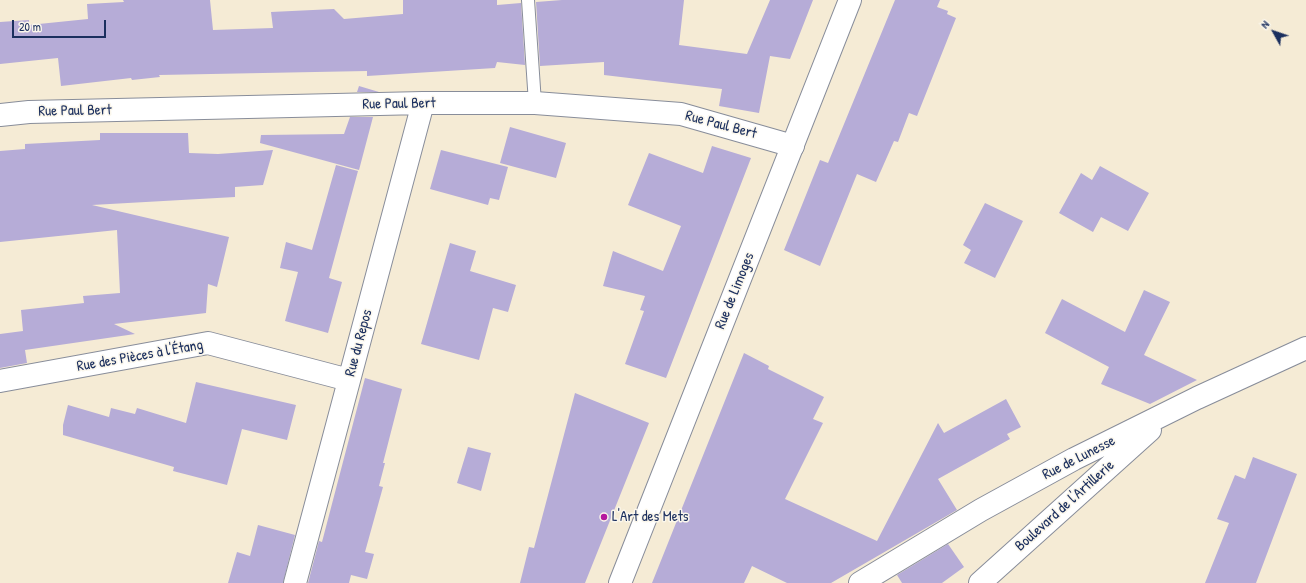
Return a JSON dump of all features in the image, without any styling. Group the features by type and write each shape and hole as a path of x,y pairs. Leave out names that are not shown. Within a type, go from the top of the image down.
{"street":[{"name":"Rue de Limoges","path":"620,583 850,0"},
{"name":"Rue Paul Bert","path":"0,115 29,112 423,103 536,103 681,114 793,146"},
{"name":"Rue du Repos","path":"295,583 423,103"},
{"name":"Rue des Pièces à l'Étang","path":"0,382 208,342 349,380"},
{"name":"Rue de Lunesse","path":"860,583 987,506 1074,459 1306,348"},
{"name":"Boulevard de l'Artillerie","path":"980,583 1169,413"}],"lane":[{"path":"528,0 536,103"}],"building":[{"path":"123,0 210,0 213,30 273,28 271,12 334,9 344,19 403,14 403,0 497,0 497,5 521,3 525,65 497,62 495,68 367,76 367,71 159,75 160,77 132,80 131,78 61,86 58,58 0,64 0,22 29,20 29,25 88,19 87,4 124,2"},
{"path":"562,0 684,0 679,45 747,54 770,0 813,0 790,59 770,56 759,113 719,106 722,89 604,75 604,62 540,66 536,2"},
{"path":"895,0 940,0 937,7 948,11 947,14 956,18 917,116 909,113 898,142 894,141 876,182 857,174 820,266 784,250 820,160 828,163"},
{"path":"359,86 379,92 357,92"},
{"path":"350,117 373,117 359,170 260,143 261,135 344,134"},
{"path":"510,127 566,143 556,178 500,163"},
{"path":"100,133 188,133 189,153 218,154 273,150 263,185 235,187 235,197 92,205 229,237 217,287 208,284 206,313 114,324 135,334 25,350 27,363 0,368 0,334 23,331 21,310 84,303 83,296 120,293 117,230 0,242 0,151 25,149 25,144 100,140"},
{"path":"712,146 751,158 666,378 625,364 644,311 640,310 645,296 603,286 613,251 663,271 681,226 628,205 649,153 703,173"},
{"path":"441,150 508,167 499,200 490,198 488,205 430,189"},
{"path":"336,165 358,171 329,278 342,282 328,333 285,321 298,272 280,268 286,242 312,250"},
{"path":"1100,166 1149,193 1128,231 1101,217 1093,232 1059,213 1081,173 1092,180"},
{"path":"985,203 1023,221 995,278 964,263 971,250 963,245"},
{"path":"450,243 476,251 470,271 516,285 508,312 493,308 479,360 421,344"},
{"path":"1144,290 1170,302 1144,355 1197,380 1150,404 1101,384 1109,367 1045,333 1062,299 1125,332"},
{"path":"744,353 769,366 768,369 824,397 813,419 823,423 785,499 877,541 938,423 944,433 1006,399 1021,427 1007,434 1010,439 938,479 957,510 831,583 787,583 752,566 744,583 652,583"},
{"path":"365,378 402,389 383,463 385,463 379,486 383,487 365,552 374,554 367,579 351,575 349,583 308,583 319,541 322,542"},
{"path":"196,382 296,405 287,440 242,429 227,485 173,471 174,467 63,435 63,425 68,405 109,417 111,408 135,414 137,408 186,423"},
{"path":"575,393 649,423 585,583 520,583 529,547 534,548"},
{"path":"468,447 491,453 481,491 457,483"},
{"path":"1253,457 1297,474 1256,583 1205,583 1229,523 1217,519 1235,475 1245,479"},
{"path":"258,525 295,535 283,583 228,583 237,552 250,556"},
{"path":"948,544 964,567 942,583 902,583 897,575"}],"place":[{"name":"L'Art des Mets","path":"604,517"}]}
